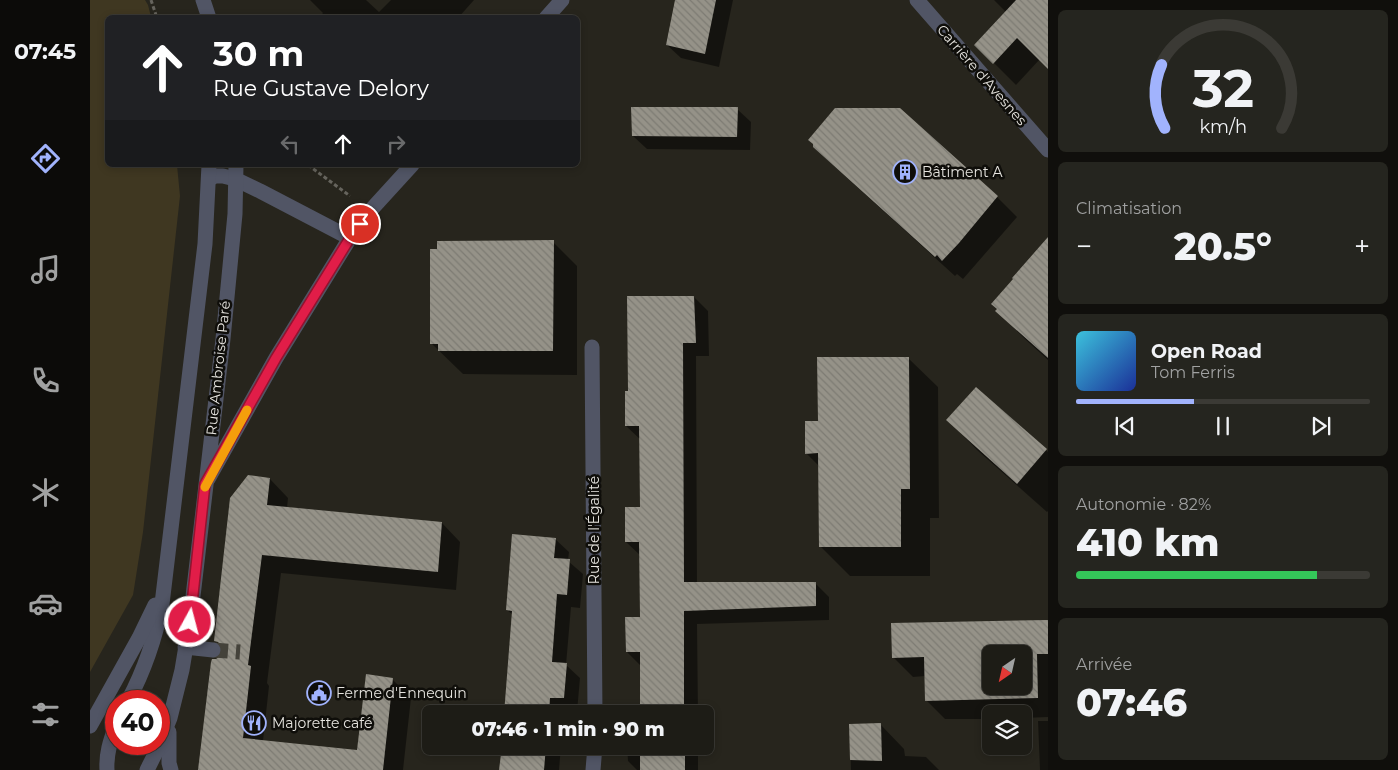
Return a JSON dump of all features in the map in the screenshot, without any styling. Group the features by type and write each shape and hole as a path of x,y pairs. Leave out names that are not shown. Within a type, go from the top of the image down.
{"street":[{"path":"195,0 199,15"},
{"path":"202,0 208,15"},
{"path":"549,15 562,0"},
{"name":"Carrière d'Avesnes","path":"917,0 1048,150"},
{"path":"205,484 276,358 350,238 370,211 410,167"},
{"path":"209,172 215,176 224,176 236,172 260,191 350,238"},
{"name":"Rue Ambroise Paré","path":"133,690 155,638 162,604 205,244 209,172"},
{"name":"Rue Ambroise Paré","path":"170,718 182,670 196,577 205,484 223,339 235,214 236,172"},
{"name":"Rue de l'Égalité","path":"592,347 595,705"},
{"name":"Rue Ambroise Paré","path":"90,726 152,614 159,595 167,560"},
{"path":"185,647 213,650"},
{"path":"107,755 107,770"},
{"name":"Rue Ambroise Paré","path":"147,770 154,755"},
{"name":"Rue Ambroise Paré","path":"169,755 171,770"},
{"path":"593,770 594,755"}],"path":[{"path":"152,0 156,15"},
{"path":"311,167 370,211"}],"shaded area":[{"path":"90,0 145,0 150,15 105,15 105,167 177,167 180,196 143,532 133,595 90,672"}],"building":[{"path":"675,0 716,0 705,54 666,45"},
{"path":"1016,0 1048,0 1048,69 1017,38 993,64 974,45"},
{"path":"631,107 738,107 737,137 632,136"},
{"name":"Bâtiment A","path":"835,108 900,108 998,196 942,261 937,255 935,257 813,147 813,144 808,140"},
{"path":"1048,237 1048,358 995,311 997,309 991,304"},
{"path":"554,240 553,351 438,351 438,344 430,344 430,249 437,249 437,241"},
{"path":"627,296 694,296 696,343 683,343 684,582 816,582 816,606 684,611 684,705 640,705 640,652 626,652 625,617 640,617 639,542 625,542 625,507 640,507 639,426 625,426 625,391 628,391"},
{"path":"817,357 909,357 910,489 901,489 901,547 819,547 818,453 805,454 805,421 818,421"},
{"path":"976,387 1047,449 1017,484 946,420"},
{"path":"248,475 270,478 267,505 442,522 438,572 262,555 248,665 251,666 243,738 357,750 366,674 393,678 383,770 198,770 211,662 212,659 220,656 222,651 218,642 214,641 230,498"},
{"path":"512,534 556,538 554,558 570,559 567,595 557,594 552,662 567,663 564,698 550,698 550,705 505,705 512,611 506,610"},
{"path":"1048,620 1048,654 1037,654 1038,698 925,701 924,657 892,658 891,623"},
{"path":"881,723 882,761 850,760 849,724"},
{"path":"501,755 545,755 544,770 499,770"},
{"path":"640,755 685,755 685,770 640,770"}],"tunnel":[{"path":"213,650 240,652"}],"slow traffic":[{"path":"205,487 247,410"}],"place":[{"name":"Bâtiment A","path":"905,172"},
{"name":"Ferme d'Ennequin","path":"319,693"},
{"name":"Majorette café","path":"254,723"}],"route":[{"path":"190,622 205,484 276,358 360,224"}]}
